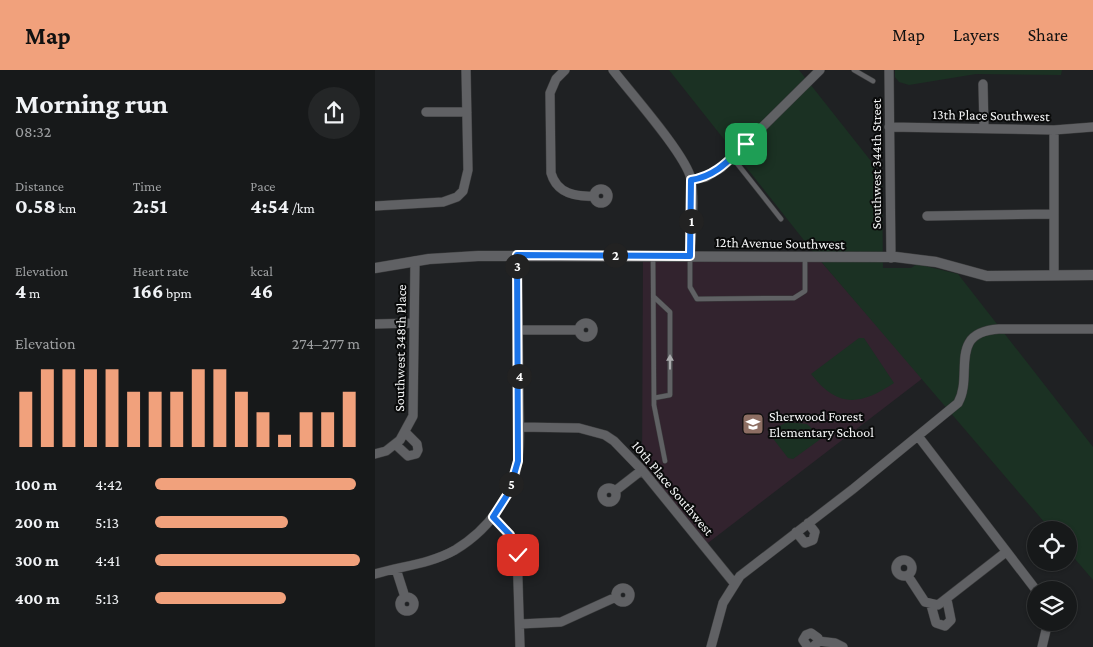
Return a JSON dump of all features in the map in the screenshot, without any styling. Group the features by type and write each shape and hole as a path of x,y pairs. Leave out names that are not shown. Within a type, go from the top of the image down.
{"street":[{"path":"375,206 449,200 457,197 463,191 468,170 466,70"},
{"path":"565,70 555,79 550,93 551,173 555,183 564,191 576,196 594,196"},
{"path":"613,70 686,165 691,180 690,256"},
{"path":"691,180 712,174 732,157 820,70"},
{"name":"Southwest 344th Street","path":"889,70 891,258"},
{"path":"983,84 984,128"},
{"path":"426,112 467,112"},
{"name":"13th Place Southwest","path":"889,127 1054,130 1093,127"},
{"path":"1054,130 1054,275"},
{"path":"927,216 1054,214"},
{"path":"375,574 426,562 453,551 474,536 493,517 502,504 514,477 518,461 517,255"},
{"name":"12th Avenue Southwest","path":"375,268 415,261 517,255 653,255 891,258 928,260 987,276 1093,275"},
{"name":"Southwest 348th Place","path":"375,454 400,439 414,407 415,261"},
{"path":"375,324 414,324"},
{"path":"711,647 723,602 734,583 748,569 953,407 962,395 965,386 963,356 971,341 989,329 1093,329"},
{"path":"518,330 579,330"},
{"name":"10th Place Southwest","path":"519,427 579,428 593,431 615,441 642,470 734,583"},
{"path":"918,436 1029,581"},
{"path":"615,491 642,470"},
{"path":"493,517 510,535 517,549 520,647"},
{"path":"796,532 805,543 813,540 815,532 808,523"},
{"path":"908,576 925,602 931,605 938,605 947,600 1006,552"},
{"path":"396,569 405,597"},
{"path":"520,624 561,622 616,597"},
{"path":"931,605 936,623 945,626 951,620 947,600"},
{"path":"1043,647 1046,631"},
{"path":"809,647 804,642 806,635 814,634 816,644 835,643 843,647"}],"lane":[{"path":"854,70 873,81"},
{"path":"732,157 781,220"},
{"path":"653,255 654,398 665,461"},
{"path":"690,256 690,287 697,299 794,298 805,291 805,257"},
{"path":"654,297 670,312 670,395 654,398"}],"shaded area":[{"name":"Sherwood Forest Elementary School","path":"643,255 818,258 923,378 704,546 642,470"}],"green space":[{"path":"669,70 799,70 882,175 883,268 911,268 917,264 958,274 1093,447 1093,580 1077,561 1077,521 1043,521 818,258"},
{"path":"895,70 1062,70 1061,75 976,74 909,85 899,82 895,77"},
{"path":"859,338 864,338 894,383 871,396 850,400 840,398 821,385 811,374"},
{"path":"787,422 807,424 822,438 793,459 788,458 768,432"}],"place":[{"name":"Sherwood Forest Elementary School","path":"753,424"}],"route":[{"path":"518,555 510,535 493,517 509,492 518,461 517,255 690,256 691,180 706,177 717,171 746,144"}]}
